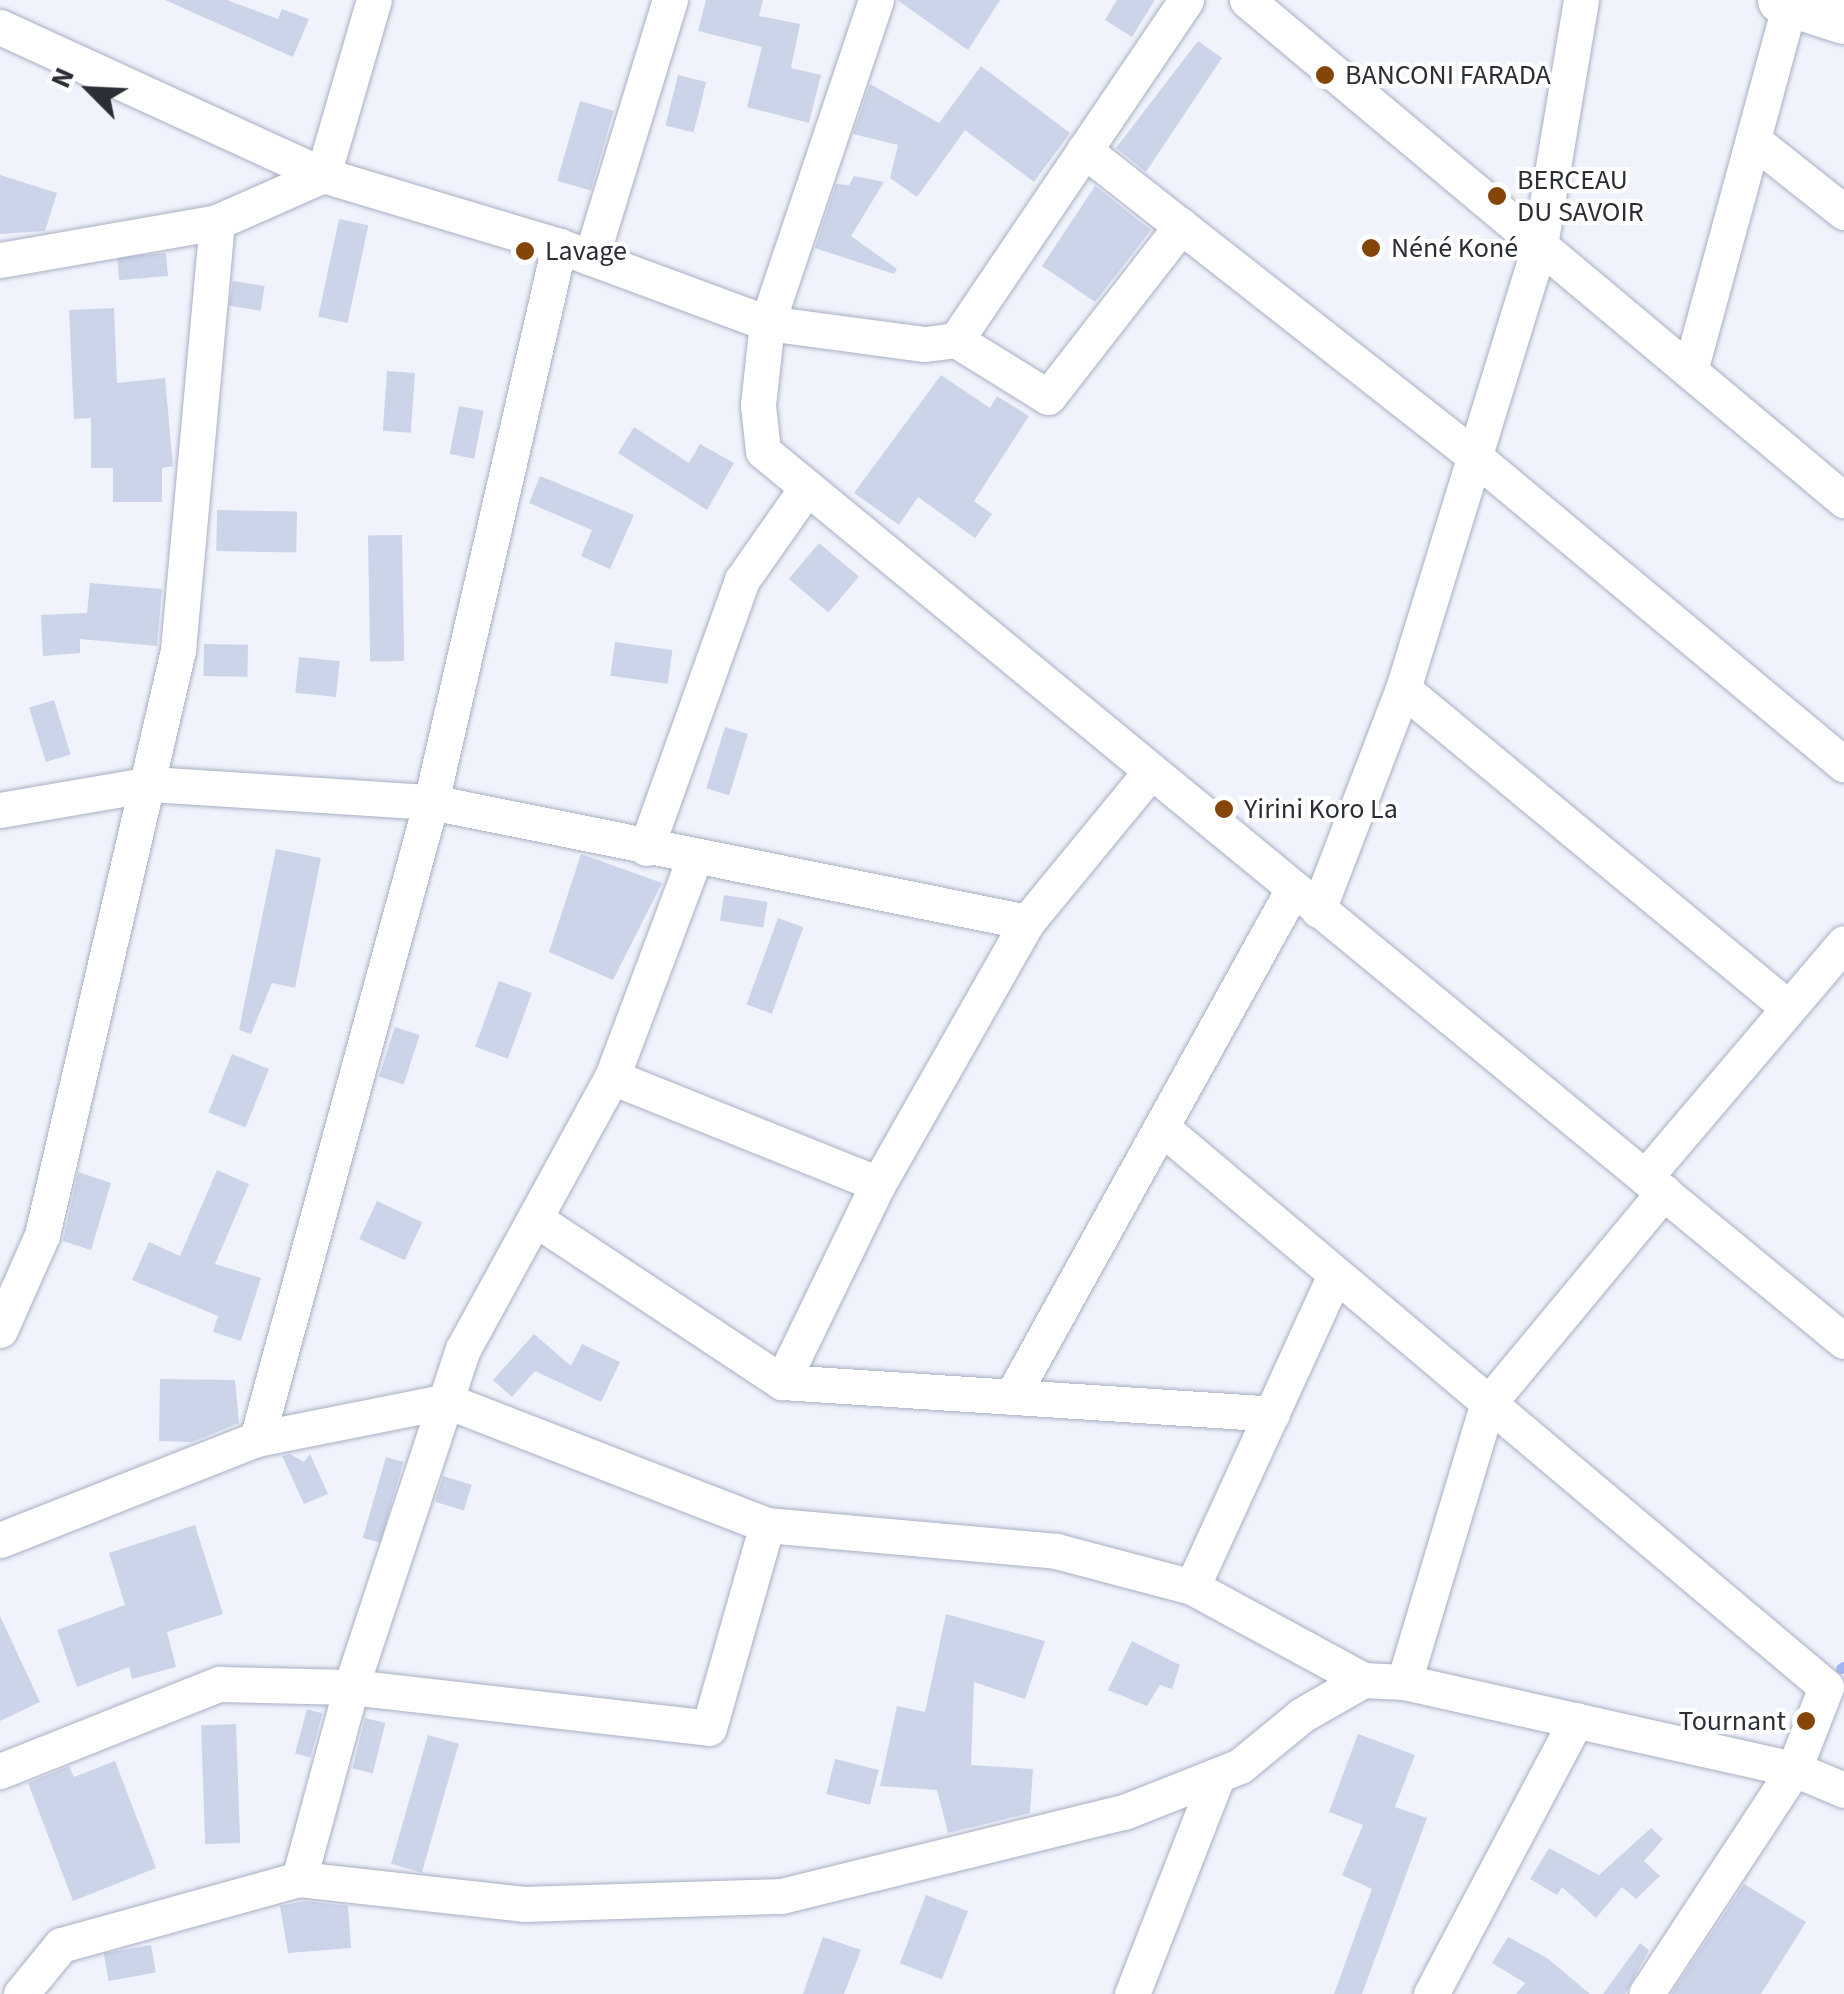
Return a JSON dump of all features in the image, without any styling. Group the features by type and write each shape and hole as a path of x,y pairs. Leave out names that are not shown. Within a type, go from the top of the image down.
{"main road":[{"path":"1787,2 1844,20"}],"street":[{"path":"323,175 374,0"},
{"path":"257,1439 431,802 575,252 670,0"},
{"path":"876,0 767,323 758,405 764,451 1844,1340"},
{"path":"956,340 1186,0"},
{"path":"1247,0 1844,500"},
{"path":"1012,1396 1161,1127 1306,900 1402,688 1540,245 1581,0"},
{"path":"1690,371 1787,2"},
{"path":"0,27 323,175 575,252 767,323 924,344 956,340 1048,397 1181,226"},
{"path":"1753,140 1844,212"},
{"path":"1084,150 1475,457 1844,764"},
{"path":"0,260 216,222 323,175"},
{"path":"0,1330 42,1235 151,784 178,650 216,222"},
{"path":"646,848 742,580 807,487"},
{"path":"1402,688 1788,1008"},
{"path":"782,1382 878,1184 1027,922 1150,772"},
{"path":"0,810 151,784 431,802 694,859 1027,922"},
{"path":"299,1879 351,1687 463,1349 612,1077 694,859"},
{"path":"1404,1682 1487,1406 1788,1008 1844,944"},
{"path":"612,1077 878,1184"},
{"path":"1161,1127 1487,1406 1826,1687 1794,1769 1646,1994"},
{"path":"537,1220 782,1382 1272,1414"},
{"path":"1192,1587 1334,1277"},
{"path":"0,1540 257,1439 447,1402 768,1525 1056,1550 1192,1587 1364,1680 1404,1682 1794,1769 1844,1790"},
{"path":"0,1771 219,1684 351,1687 709,1728 768,1525"},
{"path":"21,1994 61,1945 299,1879 524,1904 782,1896 1124,1812 1218,1775 1364,1680"},
{"path":"1430,1994 1576,1720"},
{"path":"1132,1994 1218,1775"}],"building":[{"path":"165,0 227,0 278,19 282,9 309,19 293,57"},
{"path":"706,0 763,0 759,16 800,24 791,68 821,75 809,123 747,107 762,47 698,31"},
{"path":"897,0 1000,0 968,50"},
{"path":"1117,0 1155,0 1132,37 1105,20"},
{"path":"1198,41 1222,58 1146,172 1116,148"},
{"path":"981,66 1070,133 1034,182 965,130 917,197 890,178 898,145 853,134 870,84 939,123"},
{"path":"678,75 706,82 694,132 665,125"},
{"path":"580,101 614,111 591,190 557,181"},
{"path":"0,175 57,193 45,231 0,234"},
{"path":"854,176 884,182 851,236 897,269 894,274 815,248 836,184 849,185"},
{"path":"1095,186 1151,230 1095,302 1042,266"},
{"path":"339,219 368,225 348,323 318,317"},
{"path":"166,253 168,276 119,280 117,257"},
{"path":"233,281 265,286 261,311 229,306"},
{"path":"114,308 117,383 165,378 173,466 162,468 162,502 113,502 113,468 91,468 91,418 74,419 69,310"},
{"path":"387,371 415,373 411,433 383,431"},
{"path":"941,375 990,408 997,396 1029,416 974,501 992,514 975,538 918,497 899,525 854,493"},
{"path":"459,406 484,411 474,459 450,454"},
{"path":"634,427 689,463 700,444 734,463 707,510 618,453"},
{"path":"540,476 634,515 610,569 581,556 592,530 529,503"},
{"path":"217,510 297,511 296,552 216,551"},
{"path":"402,535 404,661 370,662 368,536"},
{"path":"819,543 859,576 829,612 789,579"},
{"path":"90,583 162,589 157,646 80,639 80,653 43,656 41,615 87,613"},
{"path":"615,642 672,650 668,684 610,676"},
{"path":"204,644 248,645 247,677 203,676"},
{"path":"299,657 340,661 336,697 295,693"},
{"path":"54,700 71,755 46,762 29,708"},
{"path":"725,727 748,734 729,795 706,788"},
{"path":"276,849 321,858 295,988 272,983 251,1034 239,1030"},
{"path":"581,854 662,883 613,980 549,952"},
{"path":"724,895 767,902 763,928 720,921"},
{"path":"778,918 803,927 772,1014 747,1004"},
{"path":"499,981 532,993 508,1059 475,1047"},
{"path":"395,1027 420,1035 404,1084 379,1076"},
{"path":"232,1054 269,1069 245,1127 208,1112"},
{"path":"217,1170 249,1184 215,1264 261,1278 241,1341 213,1332 218,1316 132,1280 149,1242 180,1256"},
{"path":"78,1172 111,1183 91,1250 63,1241"},
{"path":"377,1201 422,1222 405,1260 359,1239"},
{"path":"534,1334 571,1366 582,1344 620,1362 601,1402 535,1371 512,1397 493,1380"},
{"path":"160,1379 235,1380 239,1423 192,1442 159,1441"},
{"path":"290,1454 304,1462 310,1454 328,1494 304,1504 282,1456"},
{"path":"386,1457 403,1462 380,1543 363,1538"},
{"path":"443,1476 472,1485 464,1511 435,1502"},
{"path":"195,1525 223,1614 167,1632 176,1667 132,1679 129,1667 77,1687 57,1630 125,1605 109,1553"},
{"path":"946,1614 1045,1641 1025,1699 974,1682 971,1765 1033,1769 1030,1813 948,1833 937,1790 880,1786 897,1706 925,1712"},
{"path":"0,1616 40,1702 0,1721"},
{"path":"1132,1641 1180,1665 1172,1689 1160,1685 1147,1706 1108,1690"},
{"path":"307,1709 322,1713 311,1758 295,1753"},
{"path":"365,1718 385,1723 373,1774 352,1768"},
{"path":"236,1724 240,1843 205,1844 201,1725"},
{"path":"1358,1734 1415,1755 1395,1807 1427,1818 1362,1994 1334,1994 1372,1889 1342,1875 1363,1825 1329,1812"},
{"path":"428,1735 459,1744 422,1873 391,1864"},
{"path":"835,1759 879,1770 870,1805 826,1794"},
{"path":"115,1761 156,1868 73,1901 28,1783 69,1766 74,1777"},
{"path":"1651,1828 1663,1839 1644,1861 1660,1876 1636,1899 1622,1887 1596,1918 1562,1887 1557,1895 1530,1879 1549,1848 1599,1875"},
{"path":"1744,1884 1806,1922 1761,1994 1671,1994"},
{"path":"926,1895 968,1911 942,1979 900,1963"},
{"path":"305,1901 348,1906 351,1948 288,1953 280,1906"},
{"path":"823,1937 861,1950 844,1994 803,1994"},
{"path":"1508,1937 1547,1958 1590,1994 1516,1994 1525,1983 1492,1963"},
{"path":"1640,1943 1649,1950 1625,1994 1603,1994"},
{"path":"151,1945 156,1973 109,1981 104,1953"}],"place":[{"name":"BANCONI FARADA","path":"1325,75"},
{"name":"BERCEAU DU SAVOIR","path":"1497,196"},
{"name":"Néné Koné","path":"1371,248"},
{"name":"Lavage","path":"525,251"},
{"name":"Yirini Koro La","path":"1224,809"},
{"name":"Tournant","path":"1806,1721"}]}
